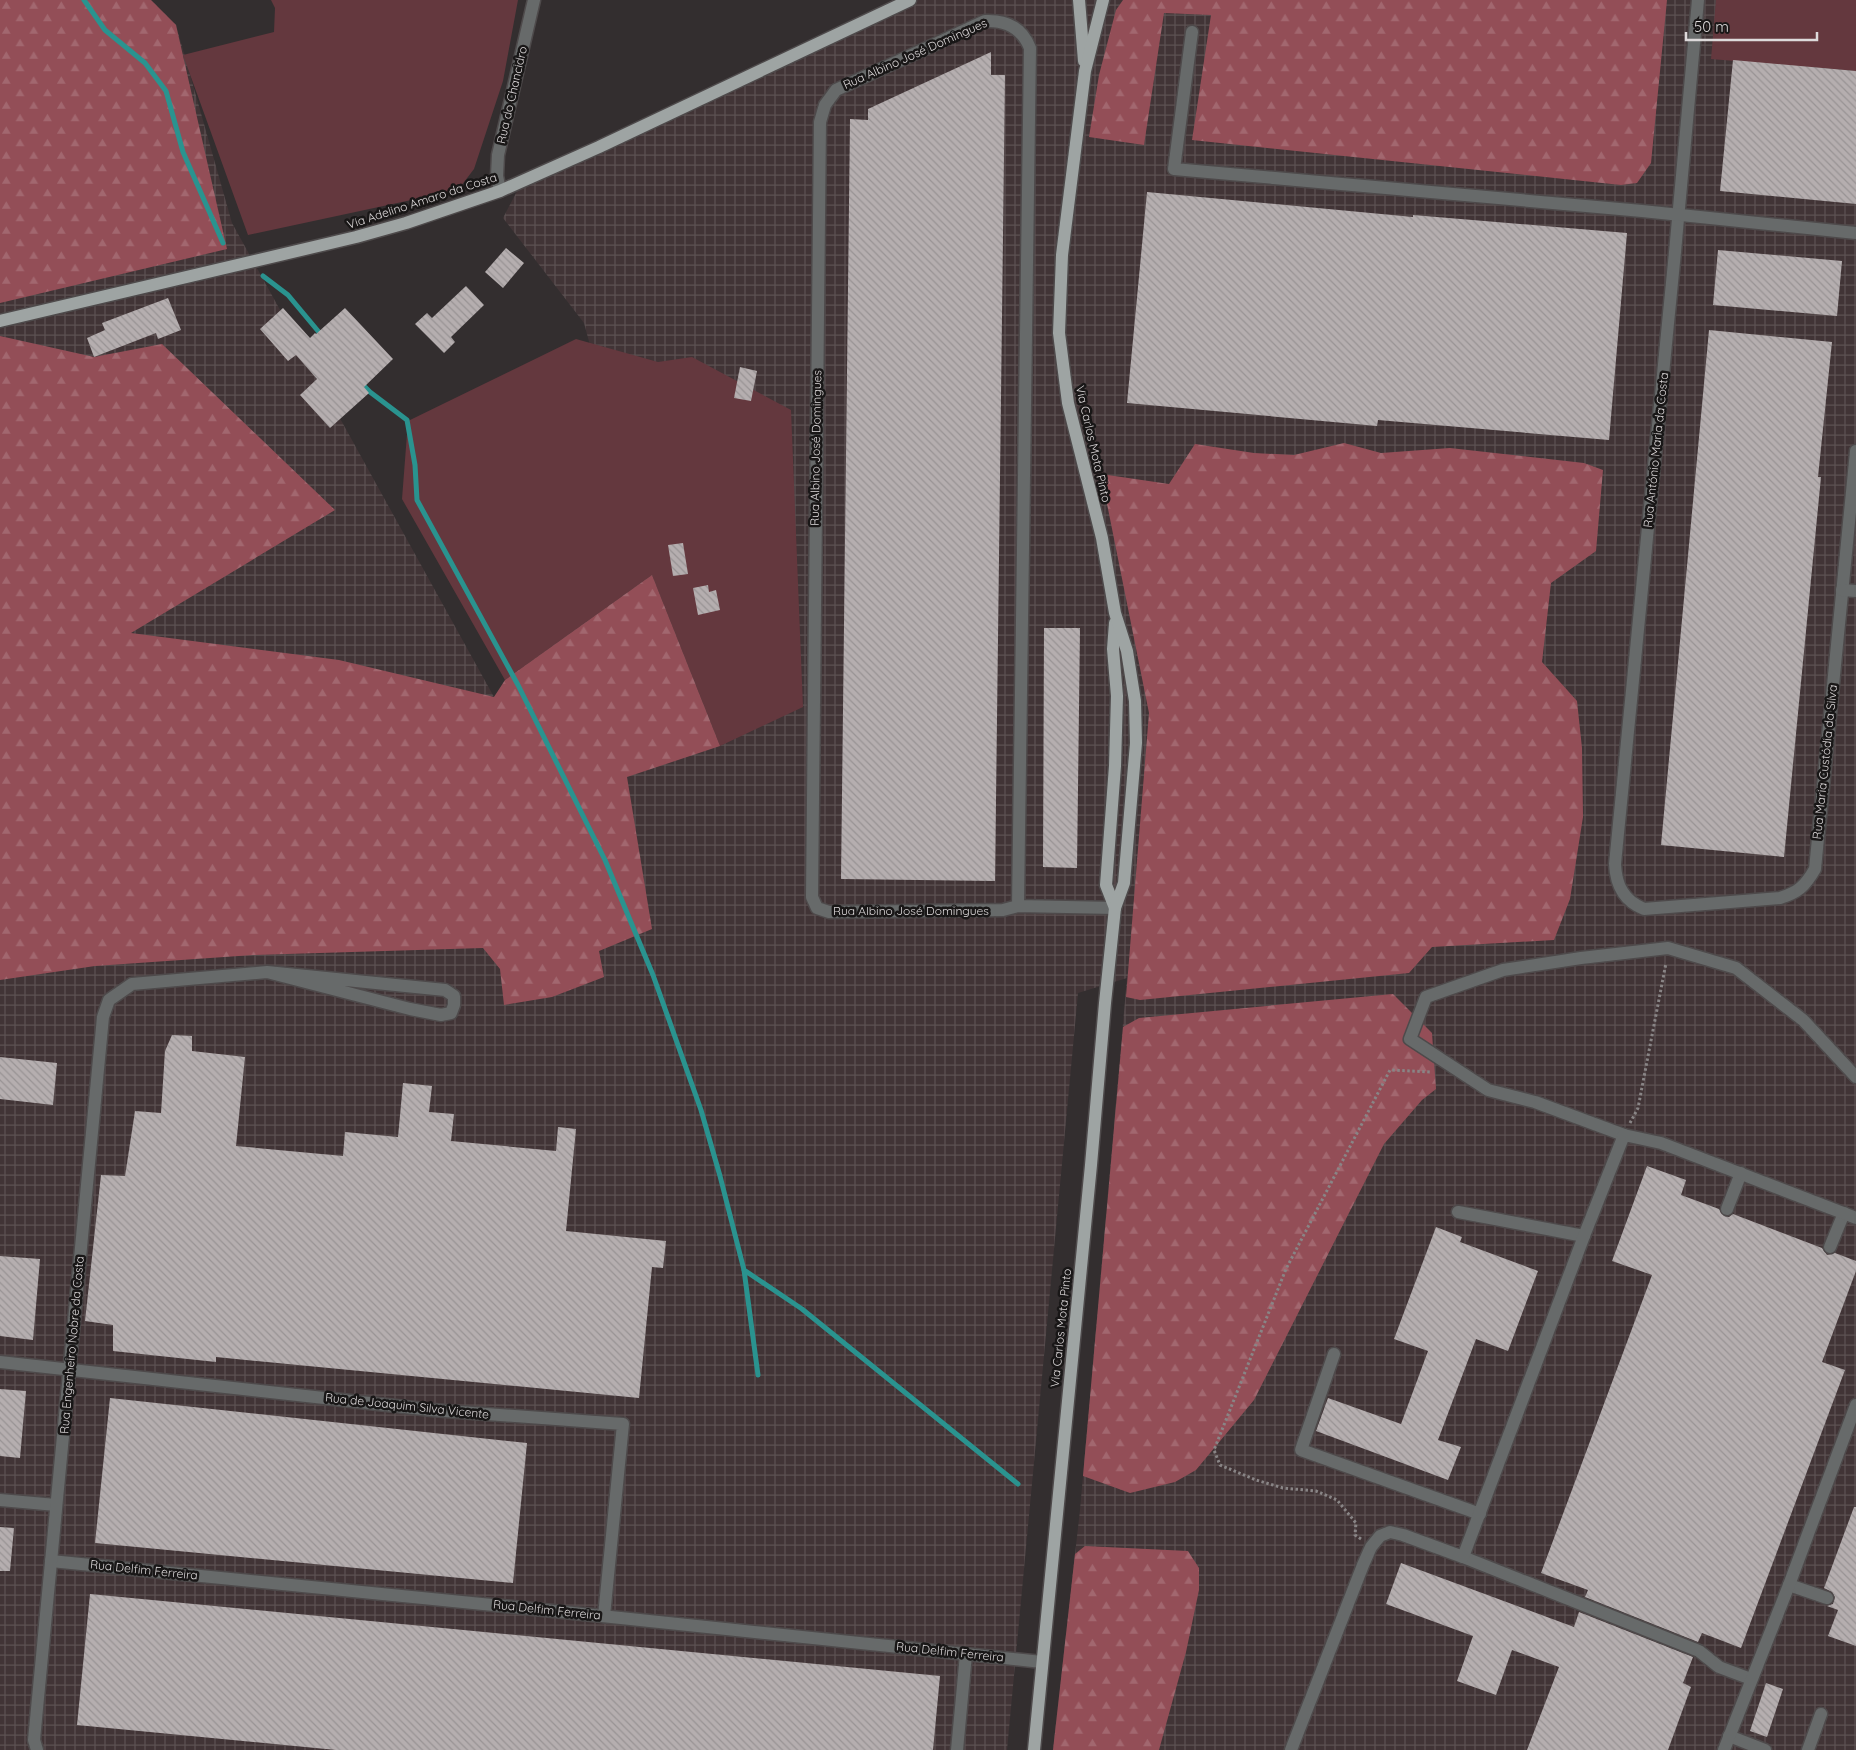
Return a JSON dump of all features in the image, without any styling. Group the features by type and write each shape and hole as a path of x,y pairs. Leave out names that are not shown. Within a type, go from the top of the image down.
{"main road":[{"name":"Via Adelino Amaro da Costa","path":"0,322 356,237 423,218 500,192 910,0"},
{"name":"Via Carlos Mota Pinto","path":"1034,1750 1105,1004 1116,908 1124,883 1136,743 1135,701 1127,652 1115,613 1102,538 1068,402 1059,333 1062,255 1085,71 1103,0"},
{"name":"Via Carlos Mota Pinto","path":"1077,2 1085,71"},
{"name":"Via Carlos Mota Pinto","path":"1115,613 1113,649 1117,696 1115,766 1106,884 1116,908"}],"street":[{"name":"Rua do Chancidro","path":"500,192 497,176 498,155 534,0"},
{"name":"Rua António Maria da Costa","path":"1626,898 1619,887 1615,874 1615,864 1679,215 1698,0"},
{"name":"Rua Albino José Domingues","path":"1018,906 1030,48 1026,38 1014,27 1008,23 996,20 985,21 836,90 825,105 820,122 812,897 817,908 829,912 1003,910 1018,906 1116,908"},
{"path":"1192,32 1174,169 1856,233"},
{"name":"Rua Maria Custódia da Silva","path":"1626,898 1634,905 1644,909 1780,898 1793,894 1807,883 1814,869 1816,855 1856,451"},
{"path":"1842,590 1856,591"},
{"path":"1830,1247 1850,1216 1661,1143 1624,1135 1535,1102 1488,1090 1410,1039 1426,997 1503,970 1581,958 1668,948 1736,968 1802,1020 1856,1077"},
{"path":"266,972 446,990 454,996 454,1005 451,1013 441,1015 410,1009 266,972"},
{"name":"Rua Engenheiro Nobre da Costa","path":"33,1747 103,1016 109,1000 132,984 266,972"},
{"path":"1463,1557 1624,1135"},
{"path":"1727,1209 1741,1173"},
{"path":"1458,1212 1584,1236"},
{"path":"1334,1354 1301,1450 1480,1514"},
{"name":"Rua de Joaquim Silva Vicente","path":"0,1362 432,1410 623,1424 604,1616"},
{"path":"1724,1750 1852,1428 1856,1405"},
{"path":"0,1500 56,1505"},
{"path":"1291,1750 1371,1547 1380,1536 1390,1532 1463,1557 1699,1651 1718,1667 1751,1679"},
{"name":"Rua Delfim Ferreira","path":"51,1561 1042,1662"},
{"path":"1789,1585 1827,1598"},
{"path":"956,1750 966,1654"},
{"path":"1808,1750 1821,1714"},
{"path":"1729,1736 1765,1750"}],"path":[{"path":"1624,1135 1638,1108 1656,1021 1668,948"},
{"path":"1371,1547 1355,1534 1356,1523 1337,1500 1316,1491 1283,1488 1256,1480 1220,1465 1214,1450 1286,1269 1390,1070 1460,1073"}],"shaded area":[{"path":"0,0 151,0 176,25 232,223 494,697 583,577 623,467 584,323 503,218 527,172 905,0 1856,0 1856,1750 1053,1750 1080,1510 1127,978 1078,993 1007,1750 0,1750"},
{"path":"271,0 518,0 503,81 474,169 458,190 248,235 183,55 274,32 275,8"},
{"path":"1716,0 1856,0 1856,71 1711,59"},
{"path":"576,339 658,362 692,357 791,410 803,707 720,746 652,575 505,680 402,499 408,421"}],"green space":[{"path":"0,0 151,0 176,25 227,249 0,303"},
{"path":"1123,0 1667,0 1651,163 1637,183 1621,185 1192,140 1211,15 1164,13 1144,145 1089,137 1099,75 1116,10"},
{"path":"0,336 94,357 162,344 335,510 131,633 339,660 494,697 505,680 652,575 720,746 627,777 652,929 599,951 604,977 552,997 504,1005 500,969 483,948 253,955 95,966 0,980"},
{"path":"1344,443 1381,453 1450,448 1584,463 1603,470 1596,551 1551,583 1542,662 1577,701 1582,748 1583,817 1570,899 1554,940 1432,947 1409,973 1140,1000 1126,997 1149,713 1101,474 1169,484 1195,444 1254,453 1294,455"},
{"path":"1393,994 1432,1033 1436,1089 1422,1100 1384,1144 1254,1400 1196,1470 1175,1482 1130,1493 1083,1476 1123,1027 1139,1018"},
{"path":"1085,1546 1188,1551 1199,1568 1199,1590 1186,1652 1159,1750 1053,1750 1075,1554"}],"building":[{"path":"991,52 991,75 1005,75 995,881 841,879 850,119 868,120 868,109"},
{"path":"1733,60 1856,71 1856,204 1720,191"},
{"path":"1147,192 1413,217 1413,215 1627,233 1609,440 1378,420 1377,426 1127,403"},
{"path":"506,248 524,263 503,288 485,272"},
{"path":"1718,250 1842,261 1837,316 1713,305"},
{"path":"466,286 484,305 451,337 455,342 444,353 415,324 427,313 432,318"},
{"path":"168,298 181,330 158,339 156,333 94,357 87,338 105,330 102,323"},
{"path":"283,308 310,338 345,308 393,359 364,387 369,393 330,428 300,395 317,379 296,355 288,361 260,329"},
{"path":"1709,330 1832,342 1818,477 1821,477 1784,857 1661,845"},
{"path":"740,367 757,371 751,401 734,398"},
{"path":"683,543 688,574 673,576 668,545"},
{"path":"708,585 709,592 716,590 720,610 698,615 693,588"},
{"path":"1044,628 1080,628 1077,868 1043,867"},
{"path":"172,1035 192,1036 192,1051 245,1057 236,1146 343,1156 345,1132 398,1137 403,1083 432,1086 429,1112 454,1114 451,1141 556,1151 558,1127 576,1129 566,1231 666,1241 663,1268 652,1267 639,1398 216,1357 216,1362 113,1351 113,1325 85,1321 101,1175 125,1176 135,1111 161,1113 165,1051"},
{"path":"0,1057 57,1063 53,1105 0,1099"},
{"path":"1647,1166 1686,1180 1681,1195 1719,1209 1724,1216 1729,1217 1733,1214 1822,1248 1827,1255 1835,1253 1856,1261 1856,1271 1822,1362 1845,1370 1741,1648 1702,1633 1698,1642 1585,1597 1588,1590 1541,1573 1652,1275 1612,1261"},
{"path":"1436,1227 1462,1237 1460,1242 1538,1271 1508,1351 1476,1339 1438,1440 1461,1447 1448,1480 1316,1431 1328,1398 1401,1424 1428,1351 1394,1339"},
{"path":"0,1256 40,1259 33,1340 0,1336"},
{"path":"0,1389 26,1391 20,1458 0,1456"},
{"path":"110,1398 527,1443 513,1583 95,1543"},
{"path":"1854,1507 1856,1507 1856,1646 1828,1636 1838,1610 1827,1606 1833,1604 1835,1597 1832,1592 1824,1588"},
{"path":"0,1527 14,1528 10,1571 0,1571"},
{"path":"1401,1563 1574,1627 1579,1612 1693,1657 1683,1683 1691,1687 1668,1750 1527,1750 1559,1667 1512,1650 1496,1695 1457,1681 1473,1636 1386,1604"},
{"path":"90,1594 940,1676 933,1750 336,1750 77,1725"},
{"path":"1766,1683 1783,1689 1767,1737 1750,1731"}],"waterway":[{"path":"84,0 105,30 145,63 166,91 183,152 223,243"},
{"path":"263,276 288,295 323,337"},
{"path":"360,382 407,420 415,465 417,500 518,685 605,860 653,975 701,1110 744,1270 802,1309 1018,1484"},
{"path":"744,1270 758,1375"}]}
